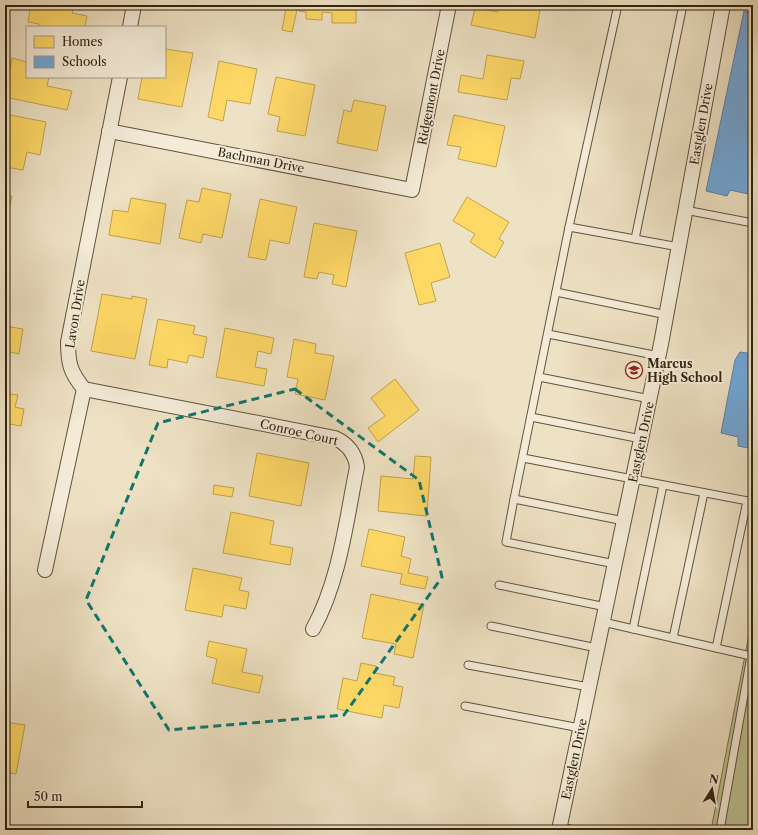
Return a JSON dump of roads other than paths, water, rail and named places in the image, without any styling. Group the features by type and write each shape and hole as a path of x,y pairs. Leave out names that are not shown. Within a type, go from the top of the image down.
{"street":[{"path":"130,26 134,5"},
{"name":"Ridgemont Drive","path":"412,190 449,5"},
{"name":"Eastglen Drive","path":"559,828 659,356 723,5"},
{"name":"Lavon Drive","path":"84,389 76,378 68,362 68,342 120,78"},
{"name":"Bachman Drive","path":"109,131 412,190"},
{"path":"45,570 84,389"},
{"name":"Conroe Court","path":"84,389 335,438 344,442 356,457 357,467 335,573 322,612 313,629"}],"lane":[{"path":"615,564 506,542 556,292 618,5"},
{"path":"635,239 683,5"},
{"path":"685,210 753,223"},
{"path":"570,227 679,247"},
{"path":"556,292 666,315"},
{"path":"548,334 659,356"},
{"path":"539,377 650,399"},
{"path":"531,417 641,439"},
{"path":"523,458 750,501 716,648"},
{"path":"633,629 663,485"},
{"path":"673,638 704,493"},
{"path":"514,499 624,520"},
{"path":"499,585 606,607"},
{"path":"603,622 751,656"},
{"path":"491,626 597,648"},
{"path":"720,830 753,647"},
{"path":"468,665 589,687"},
{"path":"465,706 580,728"},
{"path":"559,828 575,830"}],"place":[{"name":"Marcus High School","path":"634,370"}]}
